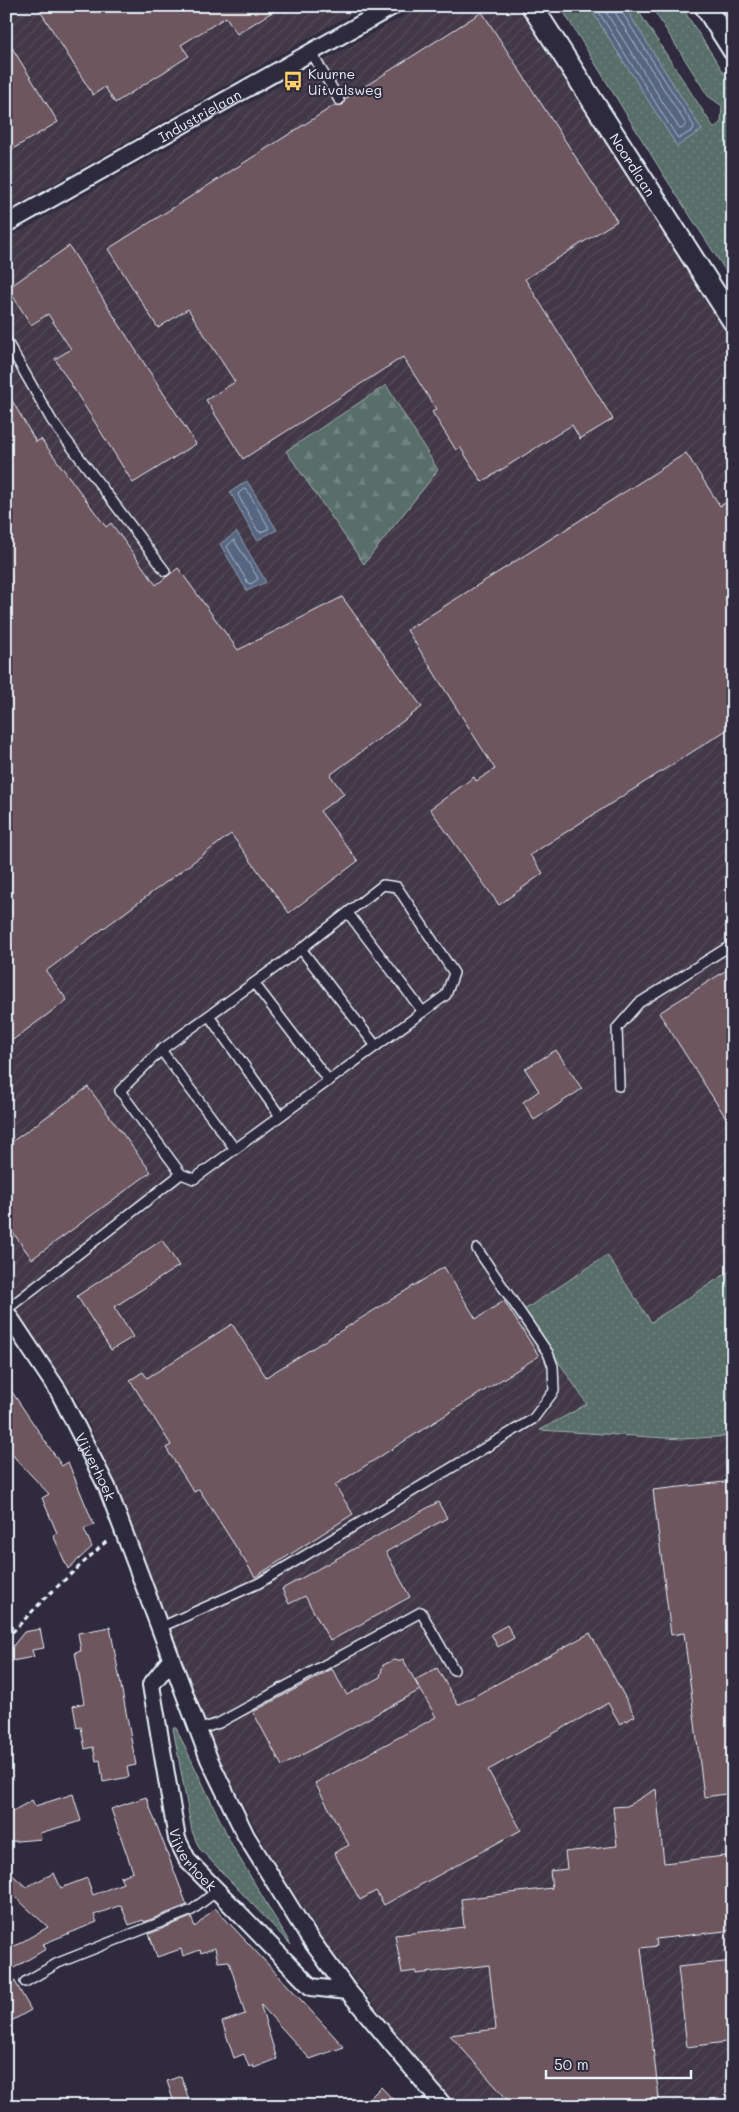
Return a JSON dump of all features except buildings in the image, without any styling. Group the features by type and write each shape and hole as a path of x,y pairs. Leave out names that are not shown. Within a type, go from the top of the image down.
{"street":[{"name":"Industrielaan","path":"6,224 393,6"},
{"name":"Noordlaan","path":"532,6 733,321"},
{"path":"705,6 733,50"},
{"name":"Vijverhoek","path":"6,1311 59,1392 107,1487 209,1759 246,1836 308,1936 348,1991 444,2106"},
{"name":"Vijverhoek","path":"171,1660 151,1685 177,1838 188,1861 311,1987 348,1991"}],"lane":[{"path":"310,52 339,100"},
{"path":"6,340 52,421 165,571"},
{"path":"383,885 397,887 454,973 446,995 194,1179 181,1174 120,1091 161,1050 348,913 383,885"},
{"path":"348,913 423,1012"},
{"path":"619,1086 617,1028 639,1002 733,944"},
{"path":"301,949 376,1046"},
{"path":"254,983 329,1080"},
{"path":"209,1016 280,1116"},
{"path":"161,1050 235,1149"},
{"path":"6,1311 181,1174"},
{"path":"160,1628 259,1583 533,1419 554,1391 553,1366 548,1352 477,1249"},
{"path":"198,1730 219,1723 421,1612 454,1670"},
{"path":"26,1982 58,1963 192,1910 217,1891"}],"path":[{"path":"6,1639 45,1598 123,1526"}],"shaded area":[{"path":"6,6 365,6 6,211"},
{"path":"421,6 522,6 733,332 733,2106 457,2106 423,2067 322,1938 266,1848 217,1754 109,1467 76,1398 6,1296 6,239"},
{"path":"716,6 733,6 733,35"}],"green space":[{"path":"560,6 592,6 590,8 677,146 702,130 624,6 635,6 714,128 721,122 722,106 708,96 651,6 681,6 733,87 733,282 663,174"},
{"path":"386,385 438,470 364,564 286,451"},
{"path":"607,1255 651,1322 733,1269 733,1436 682,1439 540,1430 587,1404 524,1310"},
{"path":"173,1728 176,1728 233,1847 291,1945 199,1848 192,1831"}],"water":[{"path":"592,6 624,6 702,130 677,146 590,8"},
{"path":"247,481 277,530 257,540 230,492"},
{"path":"237,532 266,582 247,591 220,544"}],"place":[{"name":"Kuurne Uitvalsweg","path":"293,81"}]}
